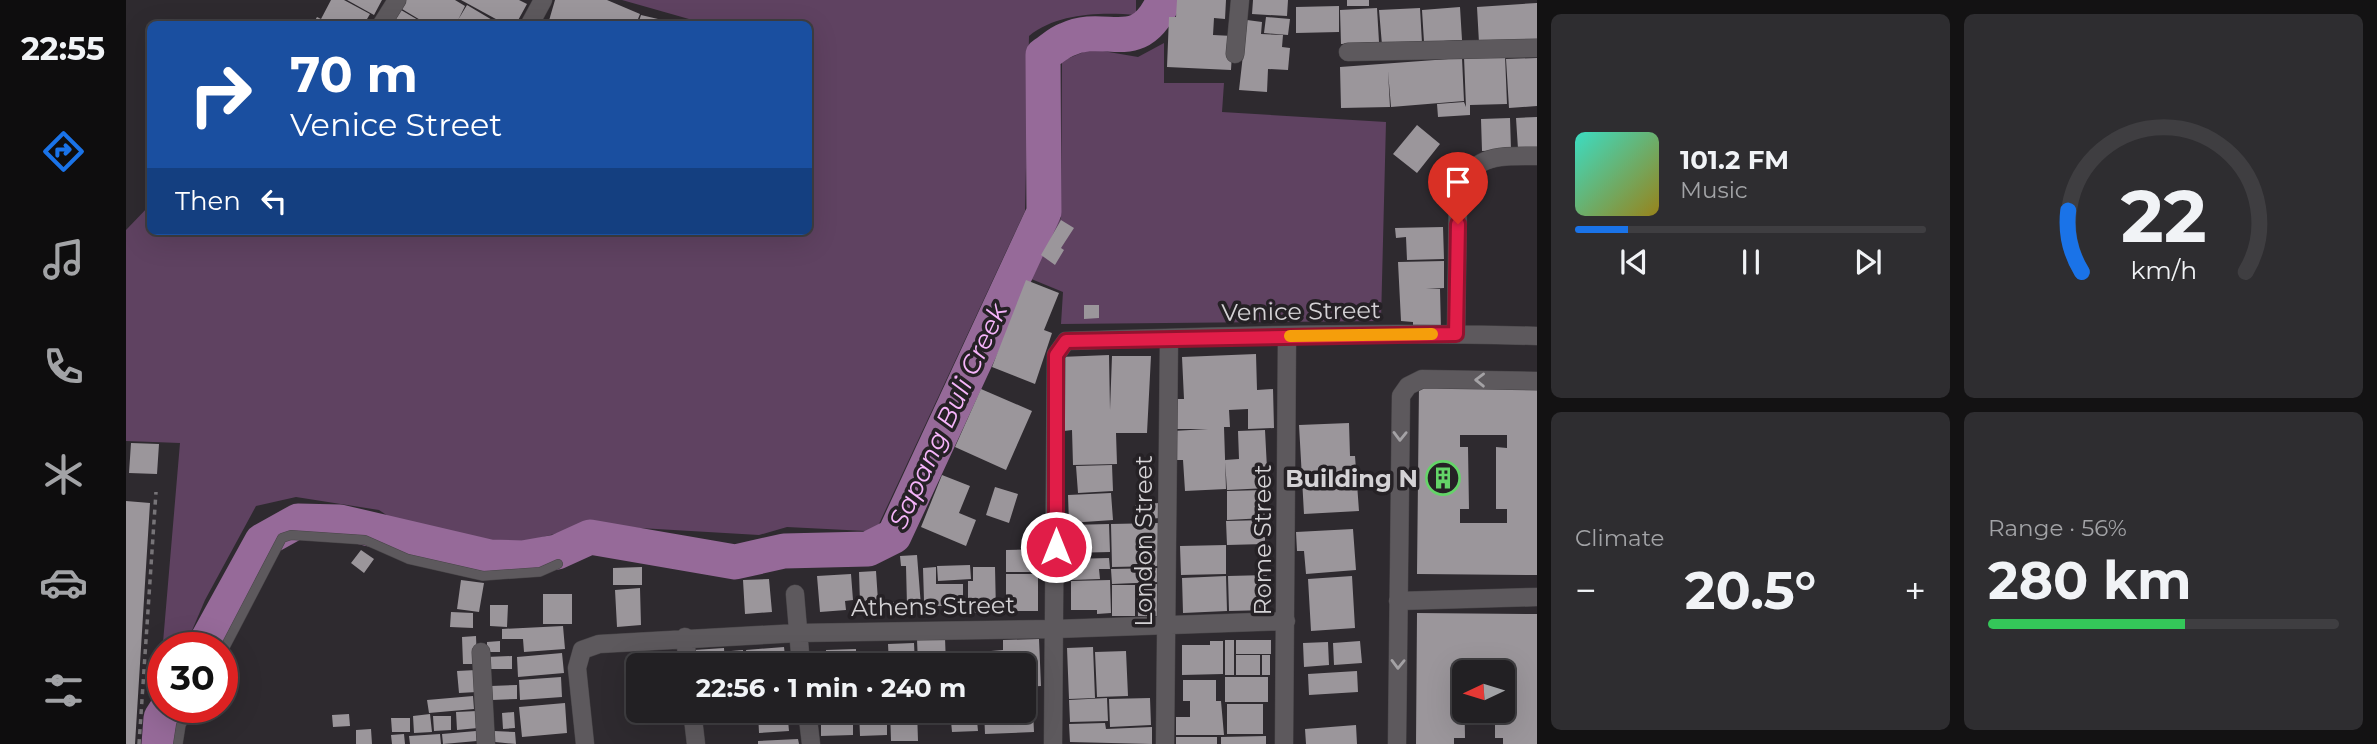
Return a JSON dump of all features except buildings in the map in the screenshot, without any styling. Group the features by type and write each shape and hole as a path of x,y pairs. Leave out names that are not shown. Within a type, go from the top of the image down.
{"street":[{"path":"384,21 397,0"},
{"path":"532,21 543,0"},
{"path":"1235,54 1240,0"},
{"path":"1348,51 1537,48"},
{"path":"1456,334 1458,196 1463,181 1476,165 1494,156 1537,156"},
{"name":"Venice Street","path":"1055,629 1056,355 1066,341 1456,334 1537,336"},
{"name":"Rome Street","path":"1284,744 1287,336"},
{"name":"London Street","path":"1165,744 1169,338"},
{"path":"1397,744 1401,396 1408,386 1422,379 1537,381"},
{"path":"796,594 800,653"},
{"path":"1398,601 1537,597"},
{"name":"Athens Street","path":"585,744 577,668 582,650 598,644 685,636 797,632 1055,629 1286,621"},
{"path":"1052,744 1055,629"},
{"path":"685,636 687,653"},
{"path":"481,652 486,744"},
{"path":"694,723 696,744"},
{"path":"809,723 811,744"}],"lane":[{"path":"232,632 277,542 291,536 365,540 408,559 483,576 540,572 558,564"},
{"path":"178,744 182,723"}],"path":[{"path":"139,744 156,492"}],"shaded area":[{"path":"622,0 1136,0 1136,15 1094,14 1066,18 1040,28 1029,36 1025,211 878,526 866,531 787,527 759,535 588,525 498,549 406,528 379,510 296,497 256,506 205,600 191,632 164,632 180,443 126,441 126,230 147,208 147,235 812,235 812,21 696,21"},
{"path":"1164,43 1164,83 1224,83 1222,112 1386,122 1381,321 1061,324 1063,292 1024,276 1061,218 1062,61 1091,49 1138,57"}],"waterway":[{"name":"Sapang Buli Creek","path":"212,632 262,541 298,521 340,522 490,557 523,558 557,552 590,537 735,562 784,551 868,549 894,536 1044,212 1043,55 1063,41 1081,35 1132,33 1154,18 1164,0"},
{"name":"Sapang Buli Creek","path":"159,744 161,723"}],"slow traffic":[{"path":"1290,336 1432,334"}],"place":[{"name":"Building N","path":"1443,478"}],"route":[{"path":"1056,547 1056,355 1059,347 1066,341 1456,334 1458,224"}]}
